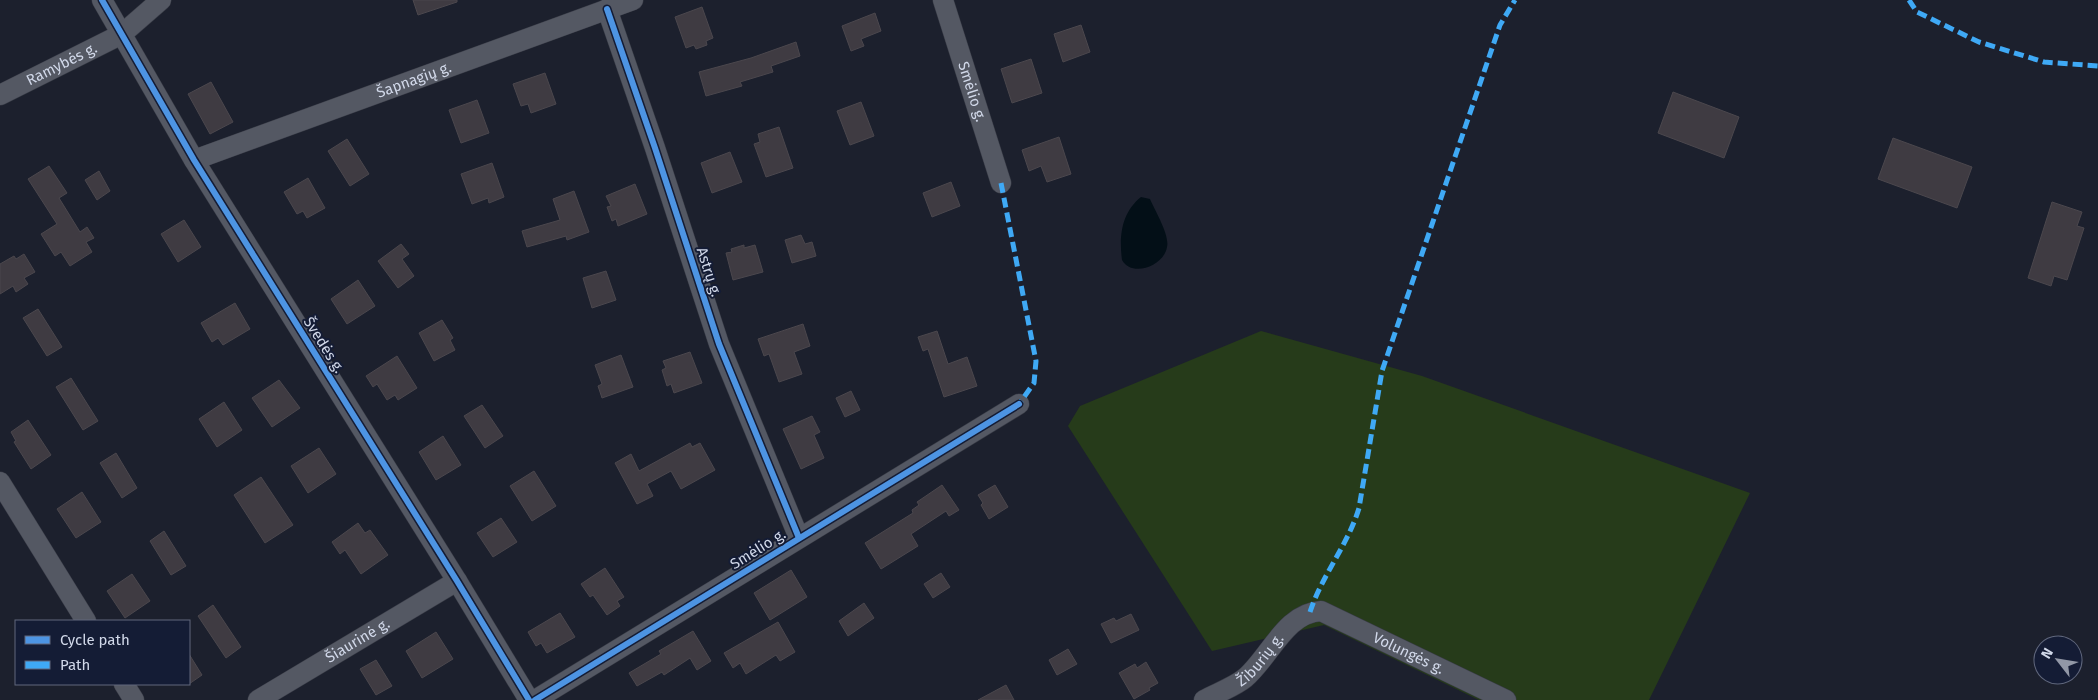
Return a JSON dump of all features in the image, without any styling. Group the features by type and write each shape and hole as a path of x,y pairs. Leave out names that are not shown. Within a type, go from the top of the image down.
{"street":[{"name":"Švedės g.","path":"102,0 194,160 457,581 529,700"},
{"name":"Ramybės g.","path":"0,94 122,34 161,0"},
{"name":"Šapnagių g.","path":"194,160 633,0"},
{"name":"Smėlio g.","path":"943,0 1001,183"},
{"name":"Astrų g.","path":"607,9 719,344 799,538"},
{"name":"Smėlio g.","path":"535,700 1019,404"},
{"path":"0,482 85,620"},
{"name":"Šiaurinė g.","path":"258,700 457,581"},
{"name":"Volungės g.","path":"1310,612 1321,611 1506,700"},
{"name":"Žiburių g.","path":"1204,700 1244,678 1288,627 1300,616 1310,612"},
{"path":"125,685 134,700"}],"green space":[{"path":"1261,331 1422,376 1750,493 1649,700 1479,700 1324,625 1212,651 1068,426 1080,406"}],"shaded area":[{"path":"1141,197 1150,199 1164,230 1167,247 1165,254 1160,260 1140,269 1127,265 1122,260 1121,234 1129,210"}],"building":[{"path":"413,0 457,0 457,2 418,15"},
{"path":"702,7 713,38 706,41 707,45 696,49 694,45 686,48 675,17"},
{"path":"875,13 881,31 861,39 864,46 851,51 842,26"},
{"path":"1081,25 1090,52 1063,62 1054,34"},
{"path":"796,42 800,56 771,66 773,72 740,82 742,86 706,96 699,72 751,58"},
{"path":"1031,59 1042,93 1012,103 1001,69"},
{"path":"545,73 556,104 531,113 528,104 521,106 513,84"},
{"path":"211,82 233,122 210,134 188,94"},
{"path":"1673,92 1739,117 1724,158 1658,133"},
{"path":"477,100 489,133 461,143 449,110"},
{"path":"861,102 874,136 850,145 837,111"},
{"path":"779,127 793,168 766,177 754,144 760,142 758,134"},
{"path":"1059,137 1071,174 1047,182 1041,166 1029,171 1022,150"},
{"path":"1893,138 1972,167 1957,208 1878,179"},
{"path":"347,139 369,174 350,186 328,151"},
{"path":"730,152 742,182 712,193 701,163"},
{"path":"492,163 504,197 489,203 488,198 472,204 461,174"},
{"path":"49,166 67,193 59,198 80,232 87,227 94,238 86,242 92,252 70,266 61,252 55,256 41,234 57,224 28,179"},
{"path":"99,171 110,191 97,200 85,180"},
{"path":"308,178 325,208 307,218 303,211 297,214 284,192"},
{"path":"951,182 960,206 932,217 923,193"},
{"path":"635,184 647,214 618,226 616,219 612,221 607,207 611,206 606,196"},
{"path":"574,191 589,232 567,240 566,236 527,247 522,231 560,220 553,199"},
{"path":"2052,202 2082,212 2077,226 2084,228 2067,280 2054,276 2051,286 2028,278"},
{"path":"184,220 201,247 178,262 161,234"},
{"path":"801,235 805,244 812,242 816,256 792,263 785,240"},
{"path":"401,244 409,254 402,259 414,276 398,288 378,261"},
{"path":"744,245 744,248 755,245 763,272 733,280 726,253 732,252 731,249"},
{"path":"24,254 35,272 24,278 28,284 16,292 13,286 0,294 0,264 14,256 16,259"},
{"path":"606,271 616,300 592,308 583,278"},
{"path":"358,280 375,306 347,324 331,299"},
{"path":"235,303 250,329 223,345 218,338 212,342 201,323"},
{"path":"38,309 62,347 47,356 23,318"},
{"path":"442,320 453,338 450,340 455,350 434,361 419,333"},
{"path":"803,324 810,346 794,352 802,374 779,382 769,354 764,356 758,339"},
{"path":"937,331 948,364 967,357 977,386 944,397 928,349 923,351 918,337"},
{"path":"690,352 702,383 674,393 671,384 667,386 662,370 666,368 663,361"},
{"path":"621,355 633,387 602,398 598,386 602,384 595,365"},
{"path":"397,356 417,388 398,400 395,395 387,400 377,384 373,387 366,376"},
{"path":"71,378 98,421 83,430 56,387"},
{"path":"279,380 300,408 272,427 252,398"},
{"path":"851,391 860,410 845,417 836,398"},
{"path":"224,402 242,430 217,447 199,419"},
{"path":"482,405 503,436 485,448 464,416"},
{"path":"812,416 820,432 814,435 824,458 801,469 783,429"},
{"path":"28,420 51,455 31,469 14,442 16,441 11,432"},
{"path":"443,436 461,465 436,480 419,452"},
{"path":"690,443 692,447 700,443 715,470 681,489 671,471 647,484 653,496 637,504 615,463 631,454 639,471"},
{"path":"319,448 336,474 308,493 291,466"},
{"path":"116,453 137,488 122,498 100,463"},
{"path":"534,471 556,506 532,521 510,486"},
{"path":"261,477 293,525 265,543 234,495"},
{"path":"942,485 959,510 949,516 946,511 911,534 918,546 881,569 865,543 913,513 912,510 919,505 917,502"},
{"path":"995,485 1008,507 989,519 978,495"},
{"path":"82,492 101,522 76,538 57,509"},
{"path":"501,518 517,542 493,557 477,533"},
{"path":"358,523 365,533 370,530 388,555 361,574 345,550 340,554 332,542"},
{"path":"164,531 186,566 171,575 150,541"},
{"path":"605,568 624,597 617,601 620,606 607,615 593,595 590,597 581,584"},
{"path":"791,570 807,597 770,620 754,593"},
{"path":"941,573 950,587 933,598 924,584"},
{"path":"132,574 150,601 125,618 107,591"},
{"path":"864,603 874,618 848,636 839,621"},
{"path":"213,605 241,647 226,658 198,616"},
{"path":"560,613 575,637 547,653 541,643 536,646 528,632"},
{"path":"1131,614 1139,630 1111,643 1101,624 1114,618 1116,621"},
{"path":"778,622 795,652 780,661 776,655 746,674 740,663 733,668 724,653"},
{"path":"693,631 711,661 697,670 690,658 664,675 662,672 637,686 629,673 661,654 659,651"},
{"path":"436,632 453,659 422,678 406,651"},
{"path":"1068,649 1077,664 1057,675 1049,660"},
{"path":"190,656 202,675 190,683"},
{"path":"376,660 392,686 376,695 360,669"},
{"path":"1146,662 1158,683 1134,699 1119,673 1135,664 1137,668"},
{"path":"1006,685 1014,700 978,700"}],"marked path":[{"path":"1310,612 1321,585 1348,535 1359,508 1382,371 1500,25 1515,0"},
{"path":"1909,0 1917,12 1979,42 2044,62 2098,66"},
{"path":"1001,183 1036,361 1034,383 1019,404"}],"cycle path":[{"path":"102,0 194,160 457,581 529,700"},
{"path":"607,9 719,344 799,538"},
{"path":"535,700 1019,404"}]}
